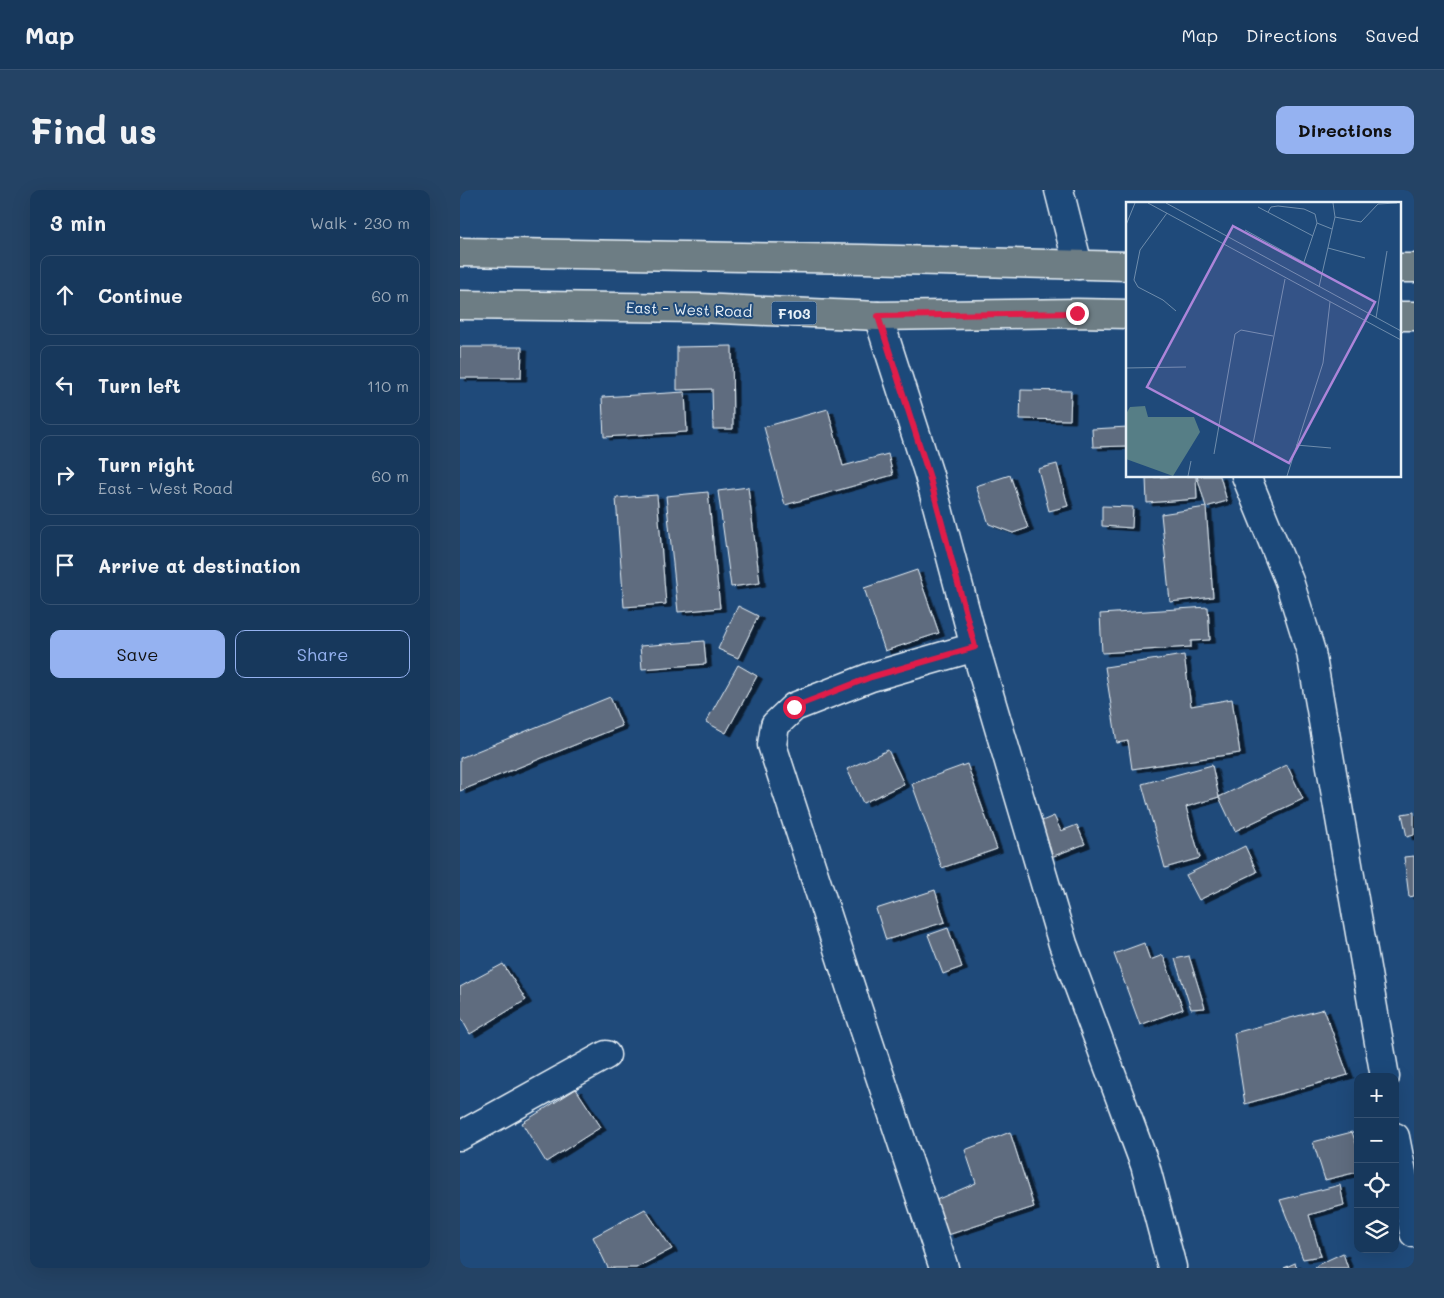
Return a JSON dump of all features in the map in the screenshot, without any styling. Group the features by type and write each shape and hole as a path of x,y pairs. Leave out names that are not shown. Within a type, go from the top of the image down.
{"main road":[{"path":"460,252 1126,266"},
{"name":"East - West Road","path":"460,305 699,308 878,316 1126,314"}],"street":[{"path":"1059,190 1078,265"},
{"path":"878,316 929,475 975,647 1064,944 1145,1165 1172,1267"},
{"path":"1247,478 1289,581 1311,652 1384,1073"},
{"path":"944,1268 772,745 775,724 794,707 871,677 975,647"},
{"path":"460,1136 606,1055"},
{"path":"1402,1145 1414,1233"}],"building":[{"path":"732,346 733,429 713,429 712,389 677,390 677,347"},
{"path":"460,347 522,347 521,378 460,378"},
{"path":"1021,390 1071,391 1070,420 1020,419"},
{"path":"685,392 687,432 604,437 602,397"},
{"path":"828,409 843,466 888,454 893,475 785,505 764,427"},
{"path":"1126,427 1126,446 1093,447 1092,429"},
{"path":"1057,464 1068,506 1049,511 1038,469"},
{"path":"1010,475 1028,528 1013,533 989,524 976,486"},
{"path":"1146,478 1196,478 1197,499 1147,503"},
{"path":"1198,478 1221,478 1227,501 1206,507"},
{"path":"748,487 760,583 731,587 718,491"},
{"path":"708,492 720,608 678,612 666,496"},
{"path":"657,495 666,604 624,607 616,498"},
{"path":"1102,506 1133,507 1132,528 1102,526"},
{"path":"1206,507 1213,597 1170,602 1161,514"},
{"path":"917,570 939,633 885,651 864,588"},
{"path":"738,606 758,616 738,658 718,649"},
{"path":"1208,607 1210,640 1191,641 1191,647 1102,653 1100,614"},
{"path":"704,641 706,664 642,669 640,646"},
{"path":"1184,655 1191,706 1232,699 1240,753 1132,769 1128,741 1117,743 1105,667"},
{"path":"738,665 757,676 726,733 706,722"},
{"path":"610,697 622,726 460,791 460,758"},
{"path":"888,750 904,784 863,803 847,769"},
{"path":"967,764 997,849 942,868 912,784"},
{"path":"1212,765 1219,797 1186,807 1200,858 1165,868 1142,784"},
{"path":"1287,765 1303,799 1235,831 1219,797"},
{"path":"1414,812 1414,835 1407,837 1402,814"},
{"path":"1054,816 1061,831 1077,825 1085,844 1051,857 1037,823"},
{"path":"1245,846 1257,872 1199,900 1186,875"},
{"path":"1414,856 1414,896 1409,897 1404,857"},
{"path":"935,890 945,922 886,940 876,909"},
{"path":"948,928 962,967 943,974 928,935"},
{"path":"1144,943 1150,960 1163,955 1183,1009 1140,1025 1114,954"},
{"path":"1189,956 1205,1008 1191,1009 1175,959"},
{"path":"503,964 526,1000 470,1034 460,1016 460,987"},
{"path":"1324,1009 1348,1075 1245,1104 1234,1033"},
{"path":"576,1089 601,1127 546,1162 522,1123"},
{"path":"1010,1132 1034,1207 948,1235 936,1200 976,1183 965,1150"},
{"path":"1352,1132 1354,1138 1354,1173 1325,1180 1313,1142"},
{"path":"1340,1185 1344,1205 1309,1215 1321,1256 1303,1259 1280,1200"},
{"path":"645,1209 672,1249 636,1268 608,1268 593,1237"},
{"path":"1343,1253 1348,1268 1315,1268 1317,1265"},
{"path":"1295,1263 1297,1268 1284,1268"}],"route":[{"path":"794,707 871,677 975,647 929,475 878,316 1077,313"}]}
